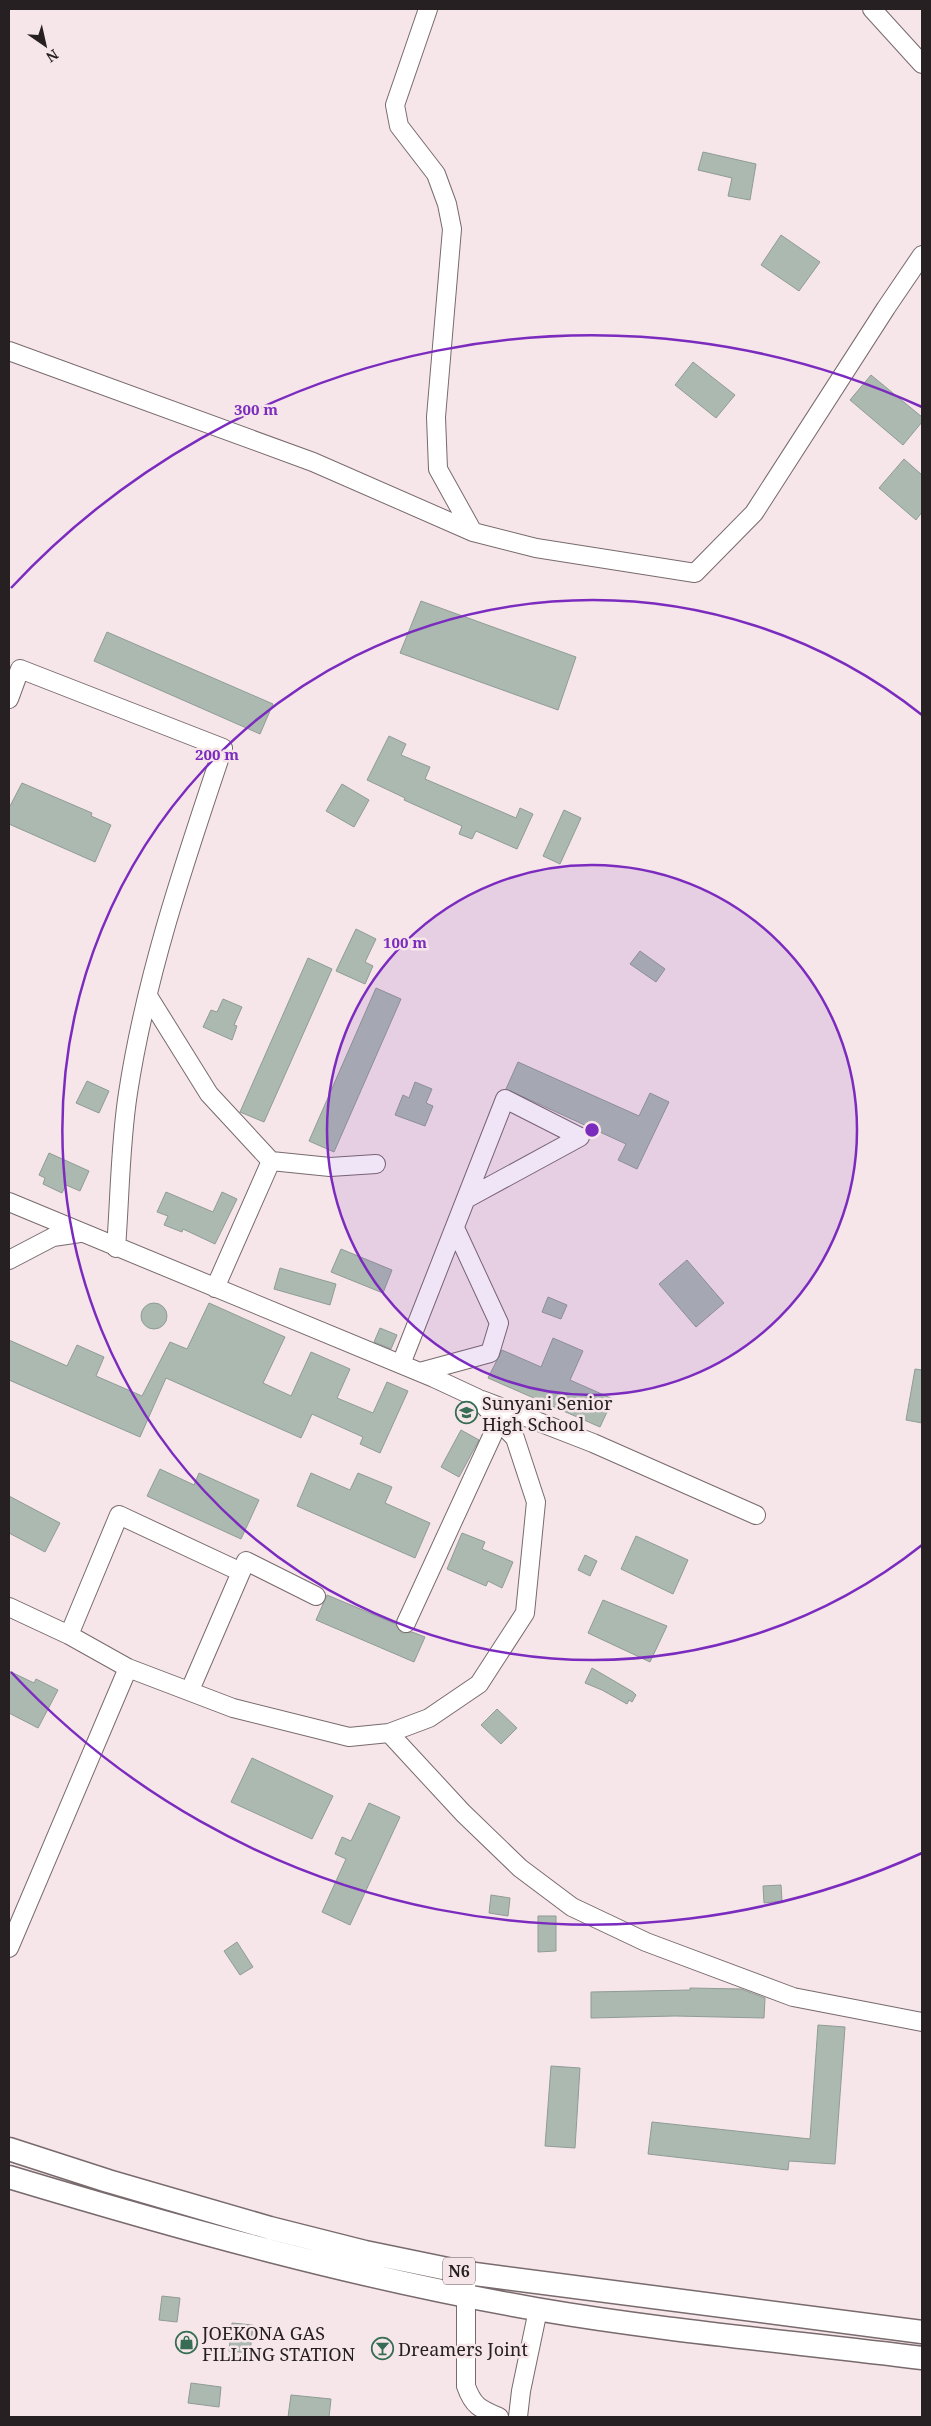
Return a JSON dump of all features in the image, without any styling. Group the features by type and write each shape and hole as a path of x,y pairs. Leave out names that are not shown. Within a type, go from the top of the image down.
{"main road":[{"name":"N6","path":"9,2149 108,2182 270,2228 365,2252 467,2273 922,2332"},
{"name":"N6","path":"9,2177 190,2230 377,2278 465,2296 538,2310 648,2325 922,2358"}],"street":[{"path":"428,9 394,105 399,126 436,174 447,204 452,229 436,417 438,469 473,532"},
{"path":"872,9 922,64"},
{"path":"9,351 313,462 473,532 536,548 696,574 754,513 886,308 922,256"},
{"path":"9,699 20,669 223,748 189,850 148,996 128,1095 116,1248"},
{"path":"148,996 209,1094 271,1161 330,1167 376,1164"},
{"path":"401,1364 454,1228 505,1099 580,1136 466,1198"},
{"path":"215,1288 271,1161"},
{"path":"9,1202 116,1248 401,1364 477,1398 593,1443 756,1515"},
{"path":"420,1372 490,1353 499,1322 454,1228"},
{"path":"9,1260 53,1237 81,1233"},
{"path":"9,1607 69,1635 128,1668 190,1690 232,1708 349,1737 389,1733 430,1718 479,1684 525,1613 536,1502 515,1438 477,1398"},
{"path":"406,1623 499,1421"},
{"path":"69,1635 118,1516 241,1572"},
{"path":"190,1690 246,1561 316,1596"},
{"path":"9,1948 128,1668"},
{"path":"389,1733 463,1813 513,1861 572,1907 646,1942 793,1997 922,2022"},
{"path":"467,2273 465,2296 466,2386 470,2399 479,2408 499,2417"},
{"path":"518,2417 521,2391 538,2310"}],"building":[{"path":"703,152 756,164 750,200 728,196 732,178 698,170"},
{"path":"781,235 820,262 799,291 761,265"},
{"path":"693,362 735,395 716,418 675,385"},
{"path":"871,375 922,417 922,422 903,445 850,400"},
{"path":"904,459 922,475 922,512 916,520 879,488"},
{"path":"421,601 576,657 558,710 400,653"},
{"path":"107,632 273,704 260,734 94,661"},
{"path":"389,736 406,744 401,755 430,767 425,779 516,818 520,808 533,814 517,849 476,831 472,839 459,834 462,826 404,800 405,798 367,780"},
{"path":"22,783 92,813 91,816 111,825 95,862 9,824 9,808"},
{"path":"342,784 369,800 354,827 326,811"},
{"path":"564,810 581,818 560,864 543,856"},
{"path":"356,929 376,939 365,962 373,966 365,984 336,971"},
{"path":"640,951 665,969 656,982 630,964"},
{"path":"308,958 332,969 264,1122 240,1112"},
{"path":"376,988 401,999 334,1152 309,1141"},
{"path":"223,999 242,1007 234,1025 237,1026 232,1040 203,1027 211,1010 217,1012"},
{"path":"518,1062 639,1116 650,1093 669,1102 637,1169 618,1160 626,1144 506,1089"},
{"path":"87,1081 109,1091 99,1113 76,1103"},
{"path":"415,1082 432,1089 426,1103 433,1106 425,1126 395,1115 403,1095 409,1098"},
{"path":"49,1153 89,1171 80,1191 66,1185 62,1193 43,1184 45,1178 39,1175"},
{"path":"166,1192 213,1212 222,1192 237,1199 215,1244 183,1229 182,1232 164,1225 168,1216 157,1212"},
{"path":"341,1249 392,1270 383,1293 331,1272"},
{"path":"687,1260 724,1303 696,1327 659,1284"},
{"path":"280,1268 336,1284 330,1305 274,1289"},
{"path":"548,1297 567,1305 561,1319 542,1312"},
{"path":"154,1303 163,1307 167,1316 163,1325 154,1329 145,1325 141,1316 145,1307"},
{"path":"209,1303 285,1337 263,1383 291,1396 311,1352 350,1369 337,1398 373,1413 387,1382 408,1391 380,1453 360,1444 363,1437 312,1414 301,1438 166,1378 140,1437 9,1380 9,1340 67,1366 77,1345 104,1357 96,1376 142,1396 170,1342 187,1349"},
{"path":"380,1328 397,1335 391,1349 374,1342"},
{"path":"553,1338 583,1351 570,1380 613,1399 600,1427 488,1378 502,1350 541,1367"},
{"path":"915,1369 922,1370 922,1423 906,1420"},
{"path":"461,1430 479,1440 459,1477 441,1467"},
{"path":"160,1469 194,1485 199,1473 259,1500 241,1539 147,1496"},
{"path":"311,1473 350,1490 358,1473 392,1487 385,1503 430,1523 415,1558 297,1506"},
{"path":"9,1496 60,1523 45,1552 9,1533"},
{"path":"462,1533 485,1542 482,1549 513,1562 502,1588 488,1581 486,1586 447,1569"},
{"path":"636,1536 688,1560 673,1594 621,1569"},
{"path":"585,1555 597,1561 590,1576 578,1570"},
{"path":"327,1595 396,1624 402,1633 412,1632 425,1637 414,1662 316,1620"},
{"path":"603,1600 667,1626 650,1662 588,1633"},
{"path":"592,1668 633,1692 636,1695 632,1702 629,1700 627,1704 585,1683"},
{"path":"9,1671 34,1683 36,1679 58,1690 38,1728 9,1713"},
{"path":"497,1709 517,1728 501,1744 481,1725"},
{"path":"252,1758 333,1796 312,1839 231,1802"},
{"path":"369,1803 400,1817 350,1925 322,1912 346,1859 335,1854 342,1837 351,1841"},
{"path":"781,1885 782,1901 764,1903 763,1886"},
{"path":"491,1895 510,1898 508,1916 489,1913"},
{"path":"538,1916 556,1916 556,1951 538,1952"},
{"path":"237,1942 253,1967 240,1975 224,1951"},
{"path":"690,1988 741,1989 765,1998 764,2018 675,2016 591,2018 591,1992 690,1990"},
{"path":"818,2025 845,2027 835,2164 789,2161 788,2170 648,2154 652,2122 810,2139"},
{"path":"551,2066 580,2068 575,2148 545,2146"},
{"path":"162,2296 180,2298 177,2322 159,2320"},
{"path":"232,2323 253,2325 250,2353 229,2351"},
{"path":"191,2383 221,2387 219,2407 188,2403"},
{"path":"291,2395 331,2399 329,2417 288,2417"}],"place":[{"name":"Sunyani Senior High School","path":"466,1413"},
{"name":"JOEKONA GAS FILLING STATION","path":"186,2343"},
{"name":"Dreamers Joint","path":"382,2349"}]}
